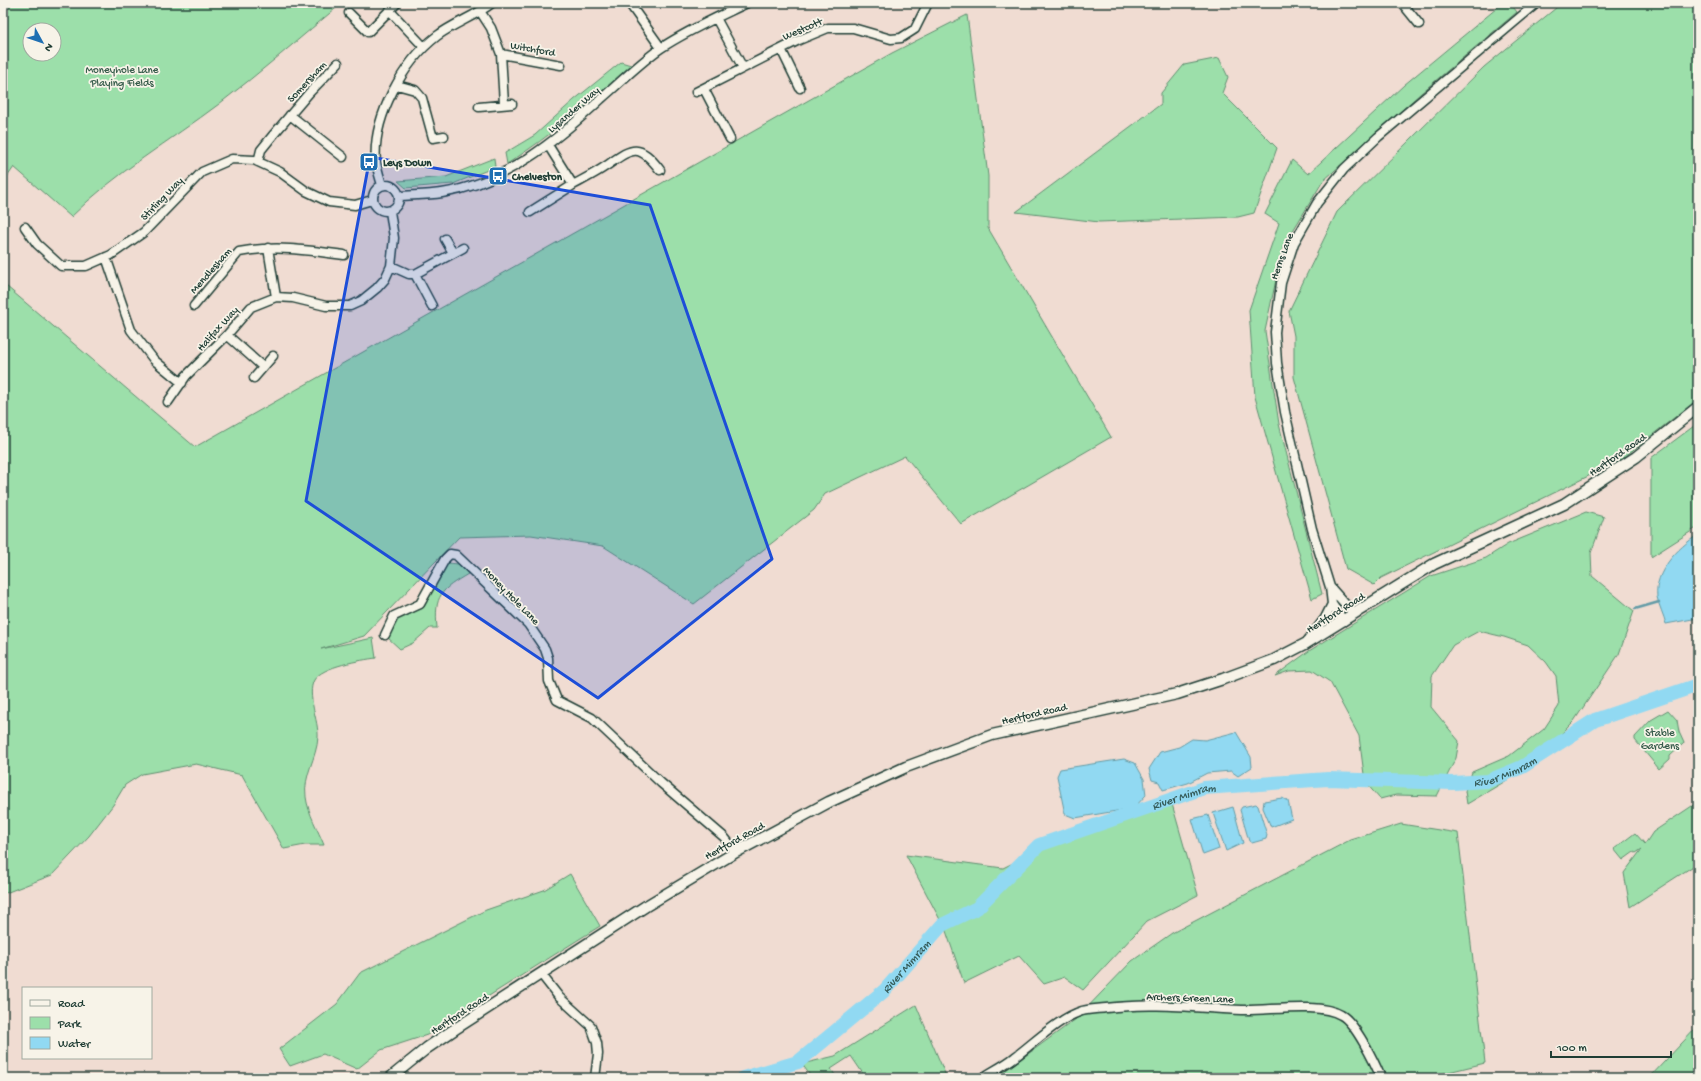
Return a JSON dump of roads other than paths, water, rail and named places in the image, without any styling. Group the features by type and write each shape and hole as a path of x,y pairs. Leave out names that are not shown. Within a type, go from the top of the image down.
{"main road":[{"name":"Hertford Road","path":"390,1078 427,1048 455,1029 646,906 736,852 829,802 906,767 992,735 1177,694 1274,660 1344,621 1434,564 1564,504 1619,469 1698,407"}],"street":[{"path":"349,13 368,32 397,3"},
{"path":"382,185 376,161 378,137 385,108 405,71 424,47 448,28 492,3"},
{"name":"Lysander Way","path":"399,196 442,193 478,184 516,166 548,145 628,74 661,48 689,31 747,3"},
{"path":"1402,3 1419,24"},
{"path":"633,4 661,48"},
{"name":"Westcott","path":"730,139 700,90 781,49 828,28 853,28 891,40 901,38 915,29 927,5"},
{"name":"Herns Lane","path":"1344,621 1332,604 1330,587 1312,529 1285,412 1277,363 1275,332 1281,283 1294,243 1317,203 1344,169 1378,137 1531,5"},
{"path":"390,10 424,47"},
{"name":"Witchford","path":"479,107 508,104 501,54 491,28 480,11"},
{"path":"716,18 743,68"},
{"path":"781,49 800,88"},
{"name":"Witchford","path":"501,54 561,65"},
{"name":"Somersham","path":"258,162 261,150 309,93 338,63"},
{"path":"397,85 415,90 422,98 433,138 444,136"},
{"name":"Somersham","path":"290,115 343,157"},
{"path":"548,145 573,185"},
{"path":"530,212 627,151 638,150 648,156 660,170"},
{"name":"Stirling Way","path":"25,227 41,248 61,266 86,266 106,257 144,232 202,172 232,158 254,160 280,172 306,191 329,202 355,205 372,200"},
{"path":"382,185 395,188 399,196 398,204 390,211 378,210 372,200 374,192 382,185"},
{"name":"Halifax Way","path":"168,402 182,383 251,307 276,297 293,298 326,306 350,306 361,301 378,288 385,279 391,266 394,238 390,211"},
{"path":"445,239 453,254"},
{"path":"268,248 276,297"},
{"name":"Mendlesham","path":"194,306 239,252 268,248 303,249 344,255"},
{"path":"391,266 409,274 415,274 463,248"},
{"path":"106,257 131,330 154,360 182,383"},
{"path":"415,274 432,306"},
{"path":"227,335 263,367"},
{"path":"254,378 273,356"},
{"name":"Money Hole Lane","path":"385,635 394,616 420,604 445,559 450,554 456,555 528,624 545,649 548,658 549,681 558,700 592,718 661,783 724,837 736,852"},
{"name":"Herns Lane","path":"1330,587 1354,614"},
{"path":"1305,644 1322,621 1332,604"},
{"path":"541,974 559,997 591,1026 597,1043 598,1060 595,1078"},
{"name":"Archers Green Lane","path":"982,1078 1013,1058 1057,1024 1082,1011 1117,1007 1167,1006 1244,1010 1312,1009 1337,1013 1343,1016 1363,1042 1374,1059 1381,1078"}],"water":[{"path":"1698,535 1698,618 1666,624 1657,597 1659,578 1675,553"},
{"path":"1236,732 1251,757 1252,767 1238,776 1231,771 1207,773 1188,783 1163,790 1159,782 1152,780 1149,769 1160,752 1179,747 1192,739 1205,740"},
{"path":"1124,759 1135,763 1144,779 1146,795 1134,808 1075,818 1065,814 1057,776 1060,769"},
{"path":"1282,798 1288,801 1292,819 1271,827 1263,808 1264,801"},
{"path":"1256,804 1258,806 1267,835 1266,839 1252,843 1249,841 1240,810 1242,807"},
{"path":"1233,807 1243,843 1226,851 1213,813"},
{"path":"1208,815 1219,849 1203,855 1192,819"}],"waterway":[{"path":"1635,609 1659,602"},
{"name":"River Mimram","path":"743,1078 798,1062 884,991 942,925 977,908 1039,845 1204,788 1328,779 1453,783 1488,781 1522,767 1595,720 1698,685"}],"place":[{"name":"Leys Down","path":"369,162"},
{"name":"Chelveston","path":"498,176"}],"park label":[{"name":"Moneyhole Lane Playing Fields","path":"122,75"},
{"name":"Stable Gardens","path":"1660,738"}]}
